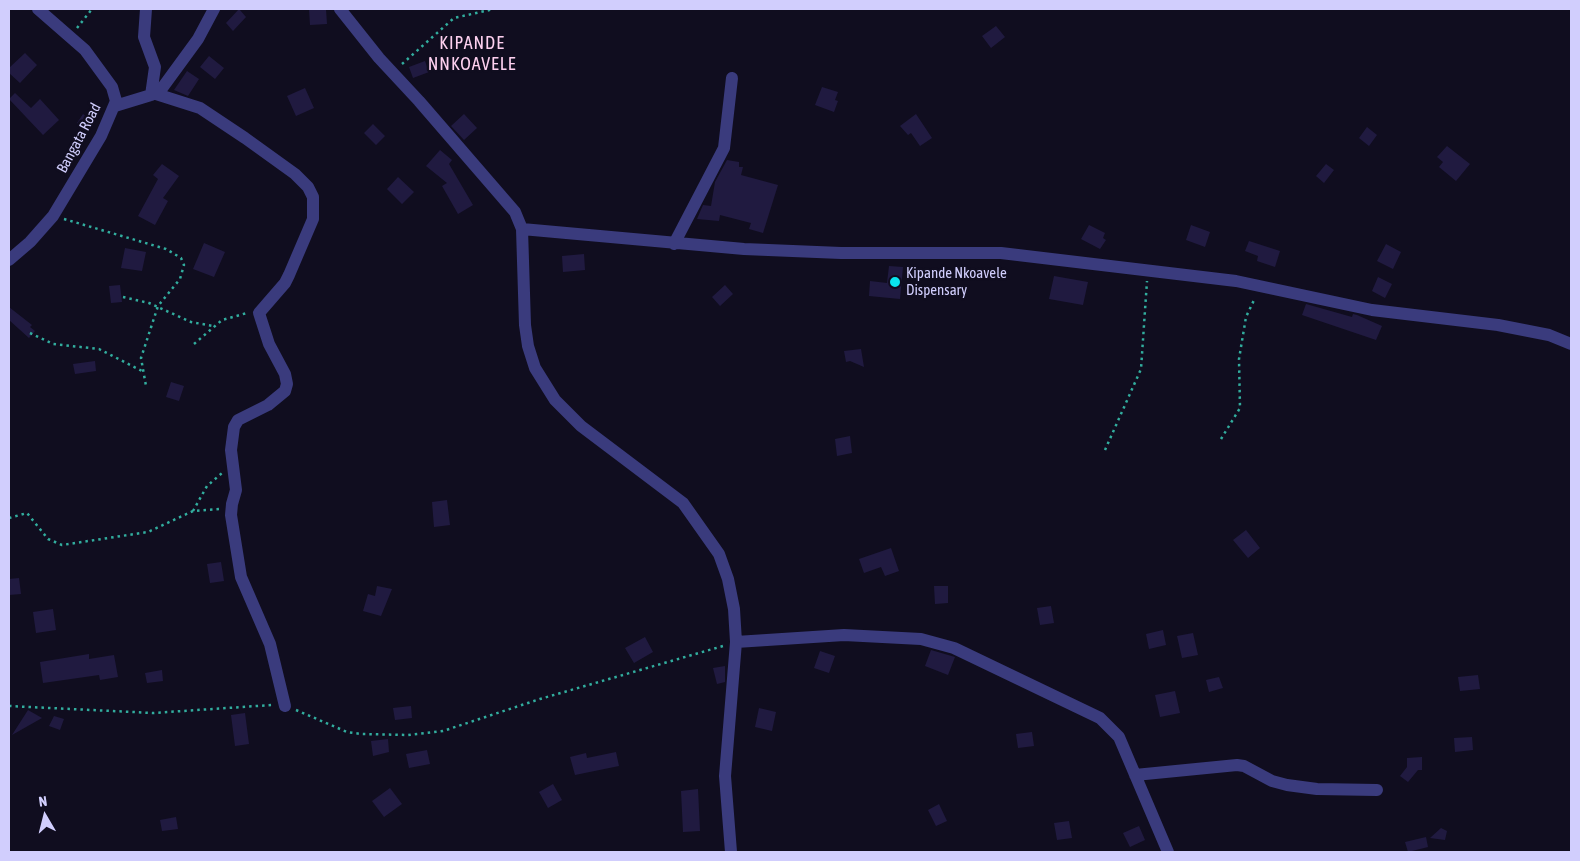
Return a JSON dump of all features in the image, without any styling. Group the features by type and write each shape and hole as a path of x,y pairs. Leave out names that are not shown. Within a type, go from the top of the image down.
{"street":[{"name":"Bangata Road","path":"9,260 30,242 53,216 96,144 115,106 116,95 108,80 86,50 38,9"},
{"path":"146,9 144,37 155,67 153,94"},
{"path":"115,106 153,94 171,77 198,38 214,9"},
{"path":"340,9 379,58 515,212 522,229 525,325 528,346 536,368 555,400 581,426 683,503 702,527 719,554 728,579 734,609 736,642 725,776 731,852"},
{"path":"674,244 724,148 732,78"},
{"path":"153,94 200,108 246,138 295,174 308,187 313,197 313,219 289,275 285,283 259,313 269,344 285,374 287,384 284,391 273,402 236,422 232,465 236,490 231,510 241,577 270,644 285,706"},
{"path":"522,229 744,249 831,252 1002,253 1264,286 1372,310 1498,326 1549,335 1571,344"},
{"path":"736,642 844,635 921,639 954,648 1100,718 1119,737 1168,852"},
{"path":"1135,775 1237,765 1244,766 1272,781 1287,786 1316,789 1376,790"}],"path":[{"path":"69,36 92,9"},
{"path":"392,71 415,55 454,18 494,9"},
{"path":"53,216 166,249 181,258 184,265 180,279 158,306 141,358 146,386"},
{"path":"1106,450 1140,369 1148,270"},
{"path":"1221,439 1240,408 1239,359 1246,317 1250,306 1264,286"},
{"path":"123,297 158,306 180,318 213,326"},
{"path":"194,344 213,326 235,316 259,313"},
{"path":"30,333 53,344 99,349 142,371"},
{"path":"194,511 207,486 232,465"},
{"path":"9,518 28,513 48,539 62,546 148,532 194,511 231,510"},
{"path":"9,706 153,713 239,706 285,706 348,732 374,735 408,735 443,731 540,699 736,642"}],"building":[{"path":"239,9 246,17 233,31 226,23"},
{"path":"309,9 326,9 327,24 310,25"},
{"path":"996,26 1005,37 991,48 982,36"},
{"path":"25,53 37,65 20,83 9,73 9,68"},
{"path":"209,56 224,68 215,79 200,67"},
{"path":"425,61 429,72 413,78 409,67"},
{"path":"187,71 199,79 188,96 174,90"},
{"path":"822,87 838,92 835,100 838,101 834,112 815,105"},
{"path":"305,88 314,108 296,116 287,96"},
{"path":"15,93 31,108 40,99 59,120 43,135 9,99"},
{"path":"83,114 91,120 85,129 77,123"},
{"path":"464,114 477,128 464,140 451,126"},
{"path":"916,114 932,138 920,146 911,133 908,135 900,126"},
{"path":"373,124 385,136 376,145 364,133"},
{"path":"1367,127 1377,135 1369,146 1359,138"},
{"path":"1447,146 1470,164 1456,181 1439,167 1443,162 1437,157"},
{"path":"440,150 452,160 449,164 473,205 458,214 442,186 447,183 426,166"},
{"path":"727,160 739,162 739,167 743,167 741,175 778,185 763,233 749,229 751,223 720,215 719,221 697,219 703,205 711,206 715,182"},
{"path":"162,164 179,176 163,198 168,201 155,225 138,216 158,179 153,175"},
{"path":"1326,164 1334,170 1324,183 1316,176"},
{"path":"398,177 414,192 402,204 387,189"},
{"path":"1089,225 1105,233 1103,238 1106,240 1100,249 1081,239"},
{"path":"1191,225 1210,232 1205,247 1186,240"},
{"path":"1249,241 1280,251 1275,267 1257,261 1258,256 1245,251"},
{"path":"204,243 225,252 214,277 193,269"},
{"path":"1386,244 1401,252 1393,269 1377,261"},
{"path":"125,248 146,252 142,271 121,268"},
{"path":"584,254 585,270 563,272 562,256"},
{"name":"Kipande Nkoavele Dispensary","path":"889,266 903,267 900,299 869,296 870,281 887,283"},
{"path":"1054,276 1088,282 1083,305 1049,299"},
{"path":"1378,277 1392,284 1385,298 1372,291"},
{"path":"120,285 122,302 111,303 109,286"},
{"path":"725,285 733,294 720,306 712,297"},
{"path":"1306,304 1352,317 1353,314 1357,315 1382,326 1376,340 1302,315"},
{"path":"9,307 32,325 30,327 35,331 29,338 9,320"},
{"path":"861,349 864,367 850,361 846,362 844,351"},
{"path":"95,361 96,371 75,374 73,364"},
{"path":"171,382 184,386 179,401 166,397"},
{"path":"850,436 852,453 837,456 835,439"},
{"path":"447,500 450,525 434,527 432,502"},
{"path":"1246,530 1260,548 1248,558 1233,540"},
{"path":"891,548 899,571 885,576 881,567 864,573 859,559"},
{"path":"221,562 224,581 210,583 207,564"},
{"path":"19,578 21,594 9,595 9,579"},
{"path":"377,586 392,589 381,616 363,611 368,594 375,596"},
{"path":"934,586 948,586 948,603 935,604"},
{"path":"1051,606 1054,623 1040,625 1037,608"},
{"path":"53,609 56,630 36,633 33,612"},
{"path":"1163,630 1166,645 1149,649 1146,634"},
{"path":"1193,633 1198,655 1182,658 1177,636"},
{"path":"645,637 653,652 634,663 625,648"},
{"path":"931,650 955,657 948,675 925,666"},
{"path":"820,651 835,656 829,673 814,668"},
{"path":"89,654 89,659 114,655 118,677 100,680 99,675 43,683 40,662"},
{"path":"725,666 725,682 717,684 713,668"},
{"path":"162,670 163,681 147,683 145,673"},
{"path":"1478,675 1480,689 1460,691 1458,677"},
{"path":"1219,677 1223,688 1209,692 1206,680"},
{"path":"1175,691 1180,713 1160,717 1155,695"},
{"path":"411,706 412,718 395,720 393,708"},
{"path":"759,708 776,712 772,731 755,727"},
{"path":"28,710 42,718 12,735"},
{"path":"245,713 249,744 235,746 231,715"},
{"path":"54,716 64,719 60,730 49,726"},
{"path":"1032,732 1034,746 1018,748 1016,734"},
{"path":"1472,737 1473,750 1455,752 1454,738"},
{"path":"388,739 389,752 373,756 371,741"},
{"path":"427,750 430,764 409,768 406,754"},
{"path":"616,752 619,766 575,775 570,757 586,753 587,758"},
{"path":"1422,757 1422,770 1418,770 1408,782 1400,776 1407,767 1407,758"},
{"path":"553,784 562,800 548,808 539,792"},
{"path":"390,788 402,804 384,817 372,801"},
{"path":"698,789 700,831 683,832 681,791"},
{"path":"939,804 947,821 936,826 928,810"},
{"path":"176,817 178,829 162,831 160,820"},
{"path":"1069,821 1072,838 1057,840 1054,823"},
{"path":"1139,826 1145,840 1130,847 1123,833"},
{"path":"1441,828 1447,831 1445,840 1430,838"},
{"path":"1426,837 1428,847 1408,852 1405,842"}],"place":[{"name":"Kipande Nkoavele Dispensary","path":"895,282"}],"district":[{"name":"KIPANDE NNKOAVELE","path":"472,53"}]}
